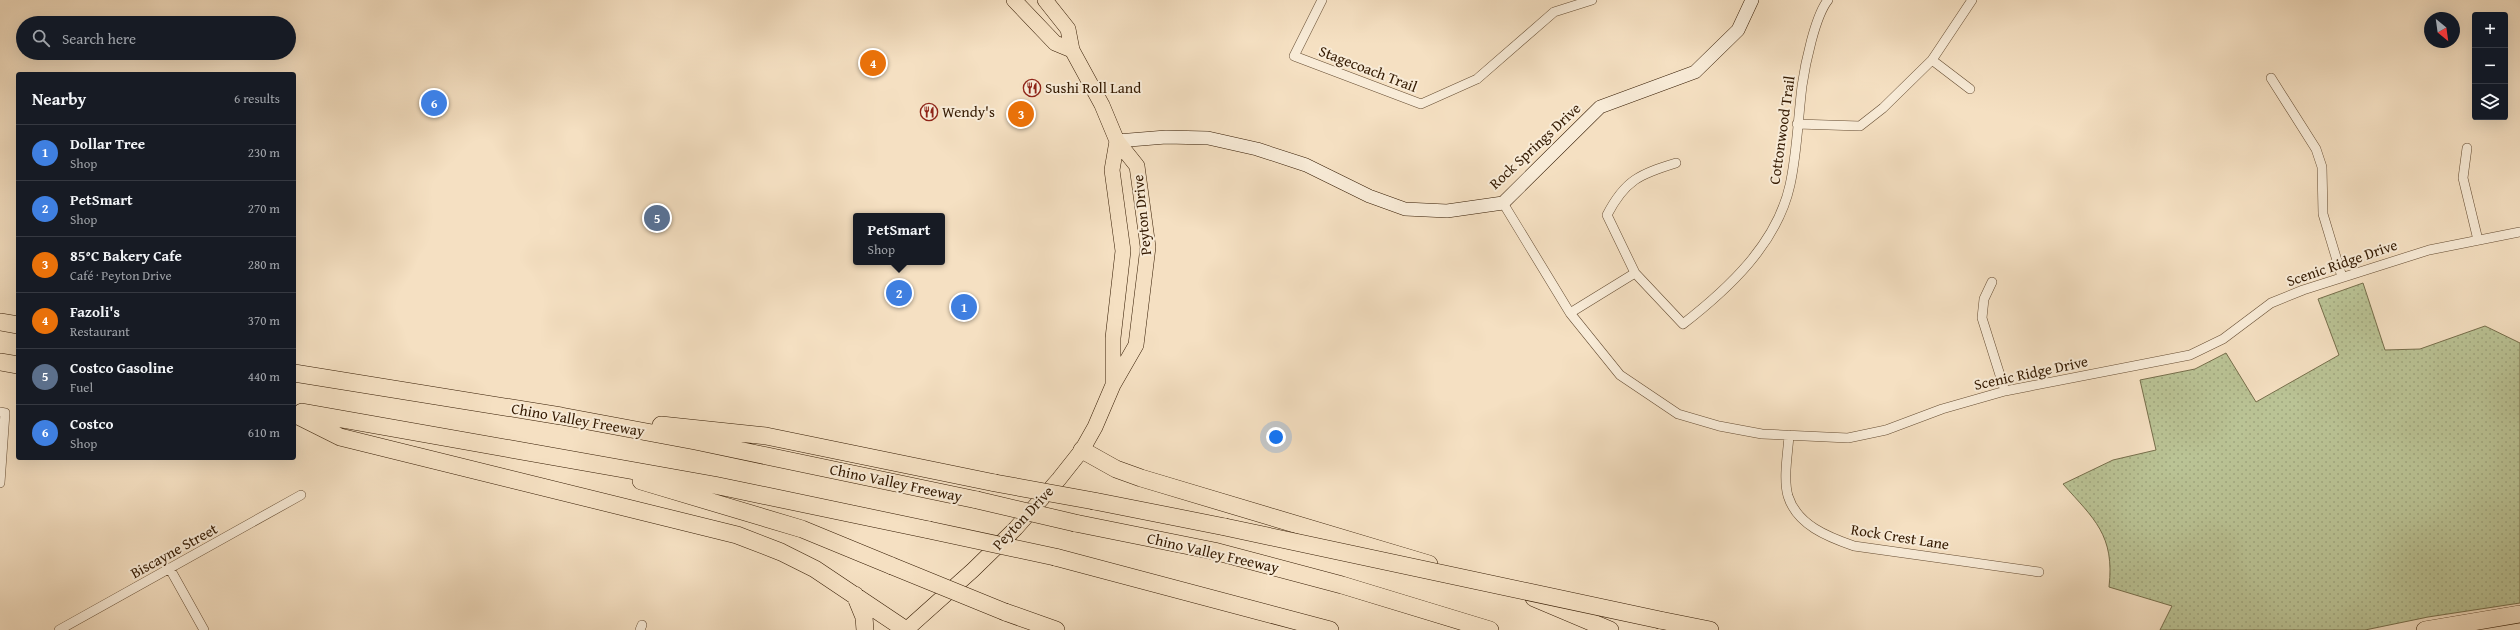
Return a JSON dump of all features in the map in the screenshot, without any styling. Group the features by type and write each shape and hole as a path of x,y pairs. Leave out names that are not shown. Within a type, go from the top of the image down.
{"highway":[{"path":"0,322 16,325"},
{"path":"0,362 16,365"},
{"name":"Chino Valley Freeway","path":"296,373 561,416 703,443 977,500 1075,523 1214,551 1342,585 1490,630"},
{"path":"296,411 714,485 928,530 1055,557 1330,630"},
{"path":"296,415 340,437 737,535 803,562 855,594 906,630"},
{"path":"561,416 766,436 995,483 1225,527 1710,630"},
{"path":"1082,450 1126,473 1482,580 1527,595 1610,630"},
{"path":"566,459 802,529 1005,612 1056,630"},
{"path":"855,594 864,616 865,630"},
{"path":"2425,630 2520,614"}],"main road":[{"path":"1014,0 1054,43 1072,50"},
{"name":"Peyton Drive","path":"906,630 973,570 1016,528 1082,450 1095,427 1113,385 1136,345 1148,247 1137,166 1117,141 1102,105 1072,50 1068,29 1045,0"},
{"name":"Peyton Drive","path":"1113,385 1113,338 1123,251 1112,170 1117,141"}],"street":[{"name":"Stagecoach Trail","path":"1322,0 1294,56 1421,104 1477,79 1554,12 1592,0"},
{"name":"Rock Springs Drive","path":"1117,141 1166,137 1208,138 1257,149 1306,165 1369,196 1405,209 1447,211 1503,203 1600,107 1695,72 1738,30 1752,0"},
{"name":"Cottonwood Trail","path":"1635,273 1683,324 1708,304 1744,270 1774,224 1790,186 1807,54 1828,0"},
{"path":"1797,124 1860,126 1883,108 1932,60 1972,0"},
{"path":"1932,60 1970,89"},
{"path":"2271,78 2316,149 2322,167 2323,214 2342,277"},
{"path":"2467,148 2463,178 2478,240"},
{"path":"1570,313 1635,273 1607,215 1616,196 1642,173 1676,163"},
{"name":"Scenic Ridge Drive","path":"1503,203 1570,313 1620,375 1678,414 1719,426 1762,434 1848,438 1878,432 1942,409 2005,390 2190,355 2223,339 2271,303 2342,277 2415,254 2520,232"},
{"path":"1992,282 1984,299 1982,318 2005,390"},
{"path":"0,483 2,412"},
{"name":"Rock Crest Lane","path":"1789,435 1788,496 1799,516 1825,536 1854,546 2039,572"},
{"name":"Biscayne Street","path":"59,630 170,570 301,496"},
{"path":"170,570 204,630"}],"green space":[{"path":"2363,283 2385,350 2420,349 2485,326 2520,343 2520,603 2428,617 2365,630 2160,630 2172,606 2109,587 2109,554 2100,529 2093,518 2063,484 2113,460 2156,450 2140,380 2195,369 2226,353 2256,402 2339,355 2318,299"}],"place":[{"name":"Fazoli's","path":"873,63"},
{"name":"Sushi Roll Land","path":"1032,88"},
{"name":"Costco","path":"434,103"},
{"name":"Wendy's","path":"929,112"},
{"name":"85°C Bakery Cafe","path":"1021,114"},
{"name":"Costco Gasoline","path":"657,218"},
{"name":"PetSmart","path":"899,293"},
{"name":"Dollar Tree","path":"964,307"}]}
